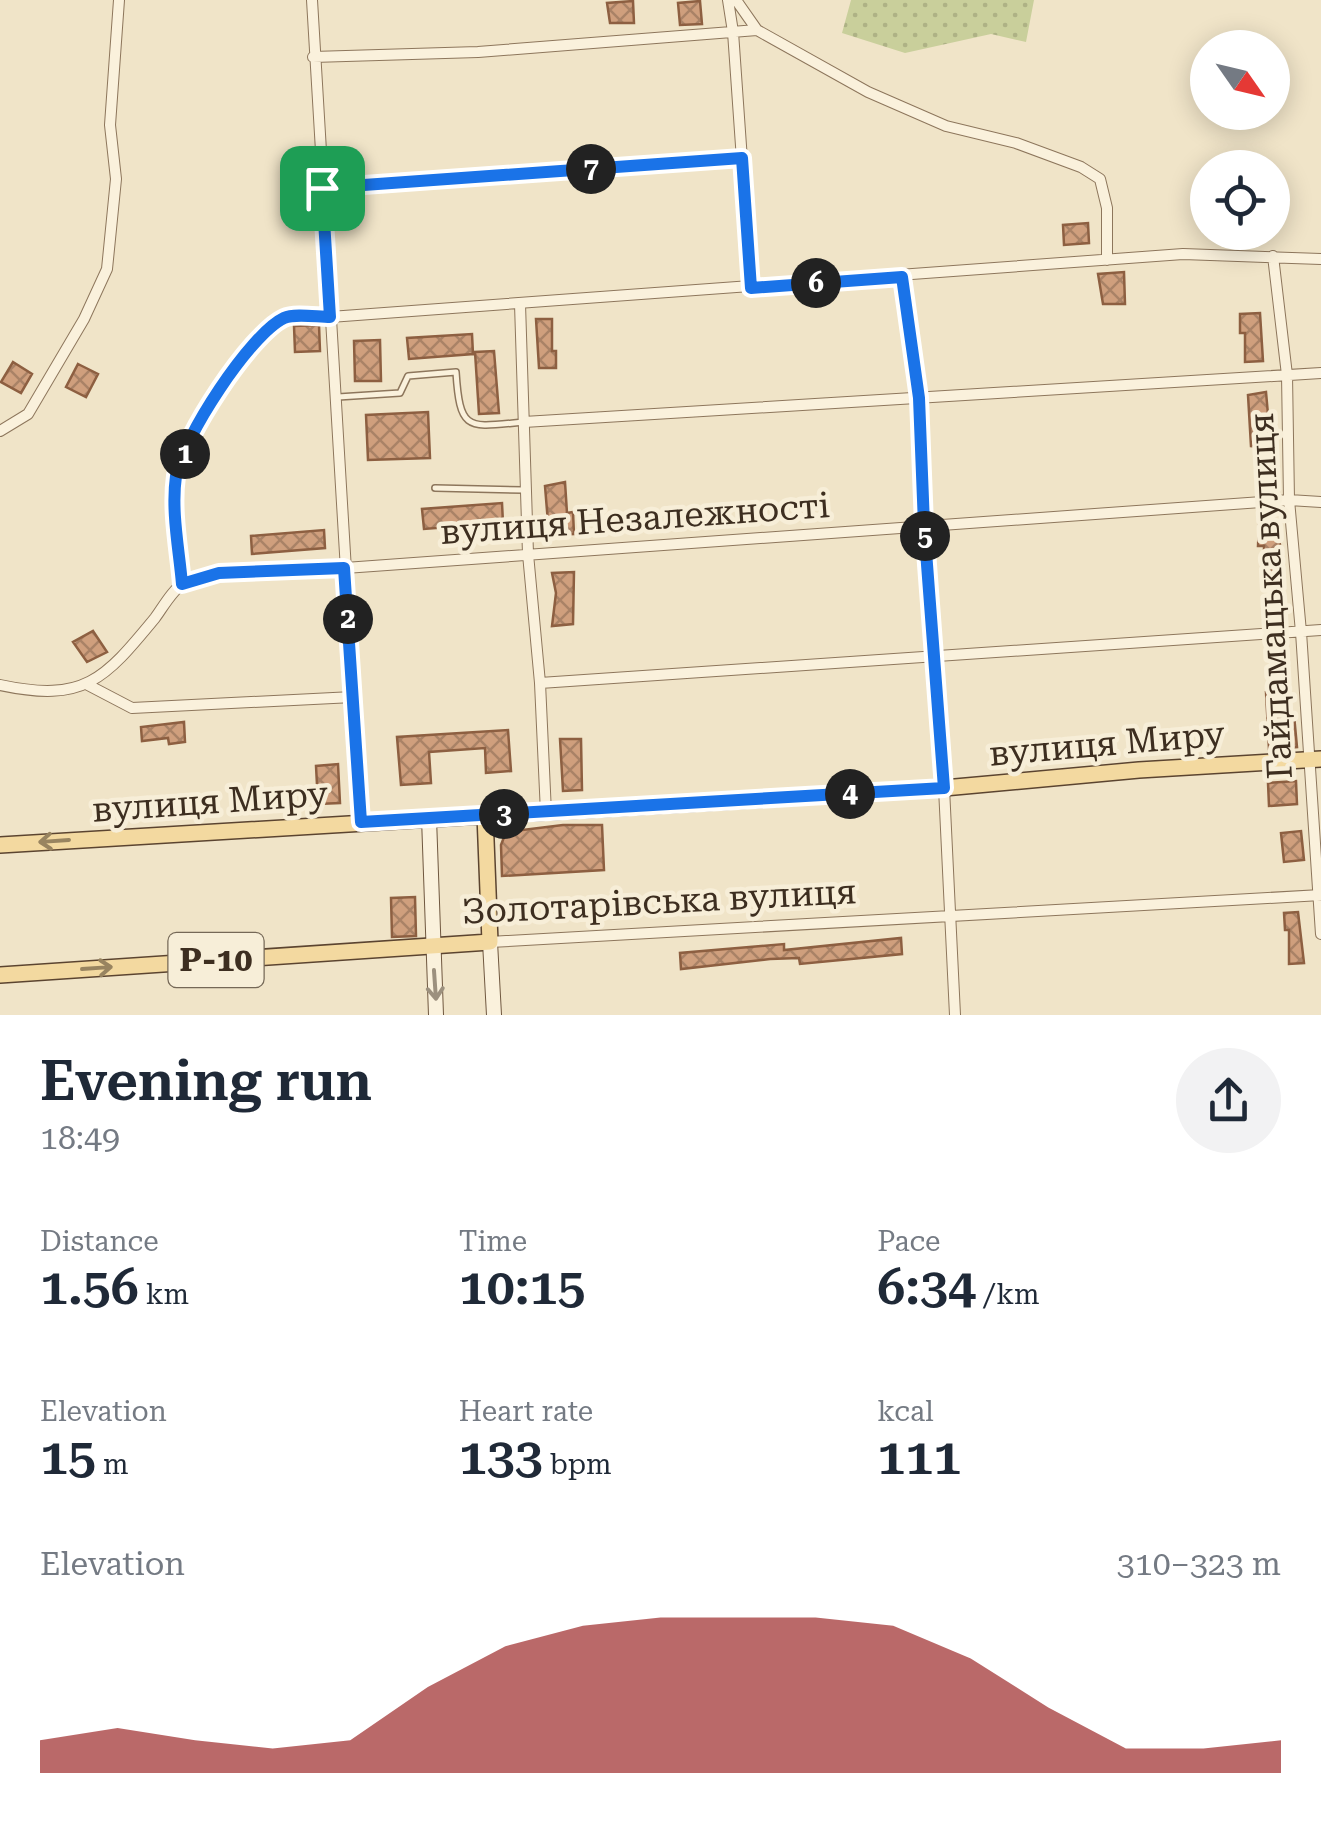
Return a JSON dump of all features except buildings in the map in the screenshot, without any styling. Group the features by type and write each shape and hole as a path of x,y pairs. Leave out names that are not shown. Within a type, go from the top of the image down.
{"main road":[{"name":"вулиця Миру","path":"0,845 944,788 1139,770 1314,760"},
{"path":"485,815 494,1015"},
{"path":"430,818 436,1015"},
{"name":"Золотарівська вулиця","path":"0,975 490,942"}],"street":[{"path":"0,431 28,414 84,320 107,269 116,179 110,125 119,0"},
{"path":"312,0 361,822"},
{"path":"728,0 751,288"},
{"path":"736,0 757,30 884,98 946,126 1033,149 1082,167 1100,179 1108,208 1107,260"},
{"path":"313,57 478,52 757,30"},
{"path":"322,188 742,158"},
{"path":"0,685 62,692 88,684 119,662 182,584 175,511 176,472 237,362 259,337 286,317 751,288 1183,254 1321,259"},
{"name":"Гайдамацька вулиця","path":"1273,256 1287,375 1288,500 1314,760 1321,934"},
{"path":"902,277 919,398 954,1015"},
{"path":"520,304 528,554 540,682 546,813"},
{"path":"524,422 1321,373"},
{"name":"вулиця Незалежності","path":"182,584 219,573 344,568 1288,500 1321,502"},
{"path":"540,682 1321,630"},
{"path":"88,684 132,708 354,696"},
{"name":"Золотарівська вулиця","path":"490,942 1320,895"}],"lane":[{"path":"335,397 400,393 408,376 456,372 458,404 465,419 474,425 524,422"},
{"path":"435,488 526,490"}],"green space":[{"path":"851,0 1034,0 1026,42 991,34 905,53 842,33"}],"route":[{"path":"742,158 751,288 902,277 919,398 924,525 944,788 361,822 344,568 219,573 182,584 175,511 176,472 237,362 259,337 286,317 330,317 322,188 742,158"}]}
